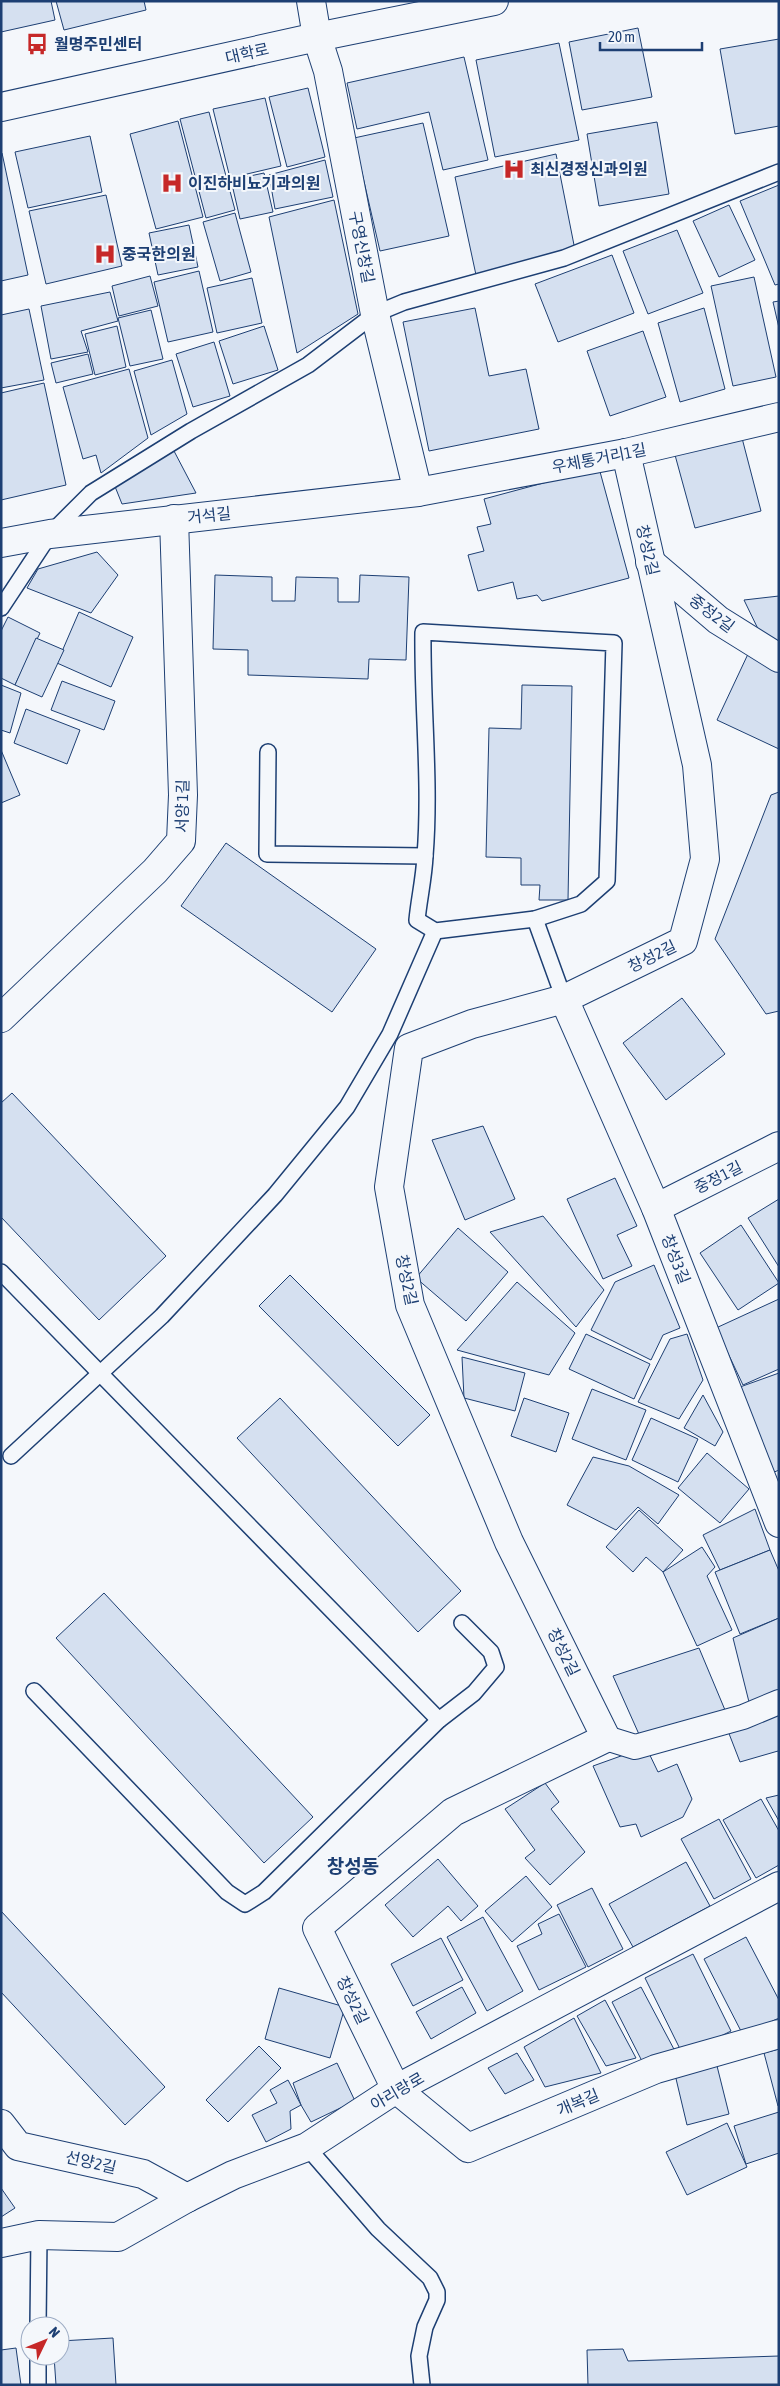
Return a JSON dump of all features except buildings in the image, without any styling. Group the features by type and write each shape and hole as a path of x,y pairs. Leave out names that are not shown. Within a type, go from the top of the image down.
{"street":[{"name":"구영신창길","path":"311,1 318,37 328,71 375,314 418,492"},
{"name":"대학로","path":"1,107 318,37 494,1"},
{"name":"우체통거리1길","path":"418,492 626,453 779,417"},
{"name":"창성2길","path":"396,2089 317,1928 453,1812 606,1738 509,1542 410,1305 389,1187 409,1048 472,1024 564,999 683,941 705,859 697,765 626,453"},
{"name":"거석길","path":"1,543 50,534 418,492"},
{"name":"서양 1길","path":"1,1018 155,871 181,841 183,795 174,519"},
{"name":"중정2길","path":"650,562 718,620 779,658"},
{"name":"창성3길","path":"564,999 656,1208 779,1523"},
{"name":"중정1길","path":"656,1208 779,1146"},
{"path":"606,1738 635,1747 743,1717 779,1702"},
{"name":"아리랑로","path":"1,2243 39,2235 118,2237 187,2198 233,2175 308,2147 396,2089 779,1886"},
{"name":"개복길","path":"396,2089 468,2148 656,2069 779,2034"},
{"name":"선양2길","path":"1,2124 18,2146 144,2174 187,2198"}],"lane":[{"path":"1,608 50,534 91,493 191,431 308,365 375,314 404,302 564,258 779,172"},
{"path":"423,632 614,643 607,882 581,904 535,919 435,931 416,920 426,856 427,781 422,687 423,632"},
{"path":"268,752 267,854 426,856"},
{"path":"535,919 564,999"},
{"path":"11,1456 162,1316 275,1196 347,1107 390,1034 435,931"},
{"path":"1,1272 439,1720"},
{"path":"34,1691 227,1892 244,1904 264,1892 439,1720 474,1693 496,1667 491,1652 462,1623"},
{"path":"308,2147 378,2229 430,2278 437,2292 437,2300 424,2327 419,2356 422,2385"},
{"path":"38,2316 39,2235"},
{"path":"38,2366 38,2385"}],"place":[{"name":"월명주민센터","path":"37,44"},
{"name":"최신경정신과의원","path":"514,169"},
{"name":"이진하비뇨기과의원","path":"172,183"},
{"name":"중국한의원","path":"105,254"}],"district":[{"name":"창성동","path":"353,1866"}]}
